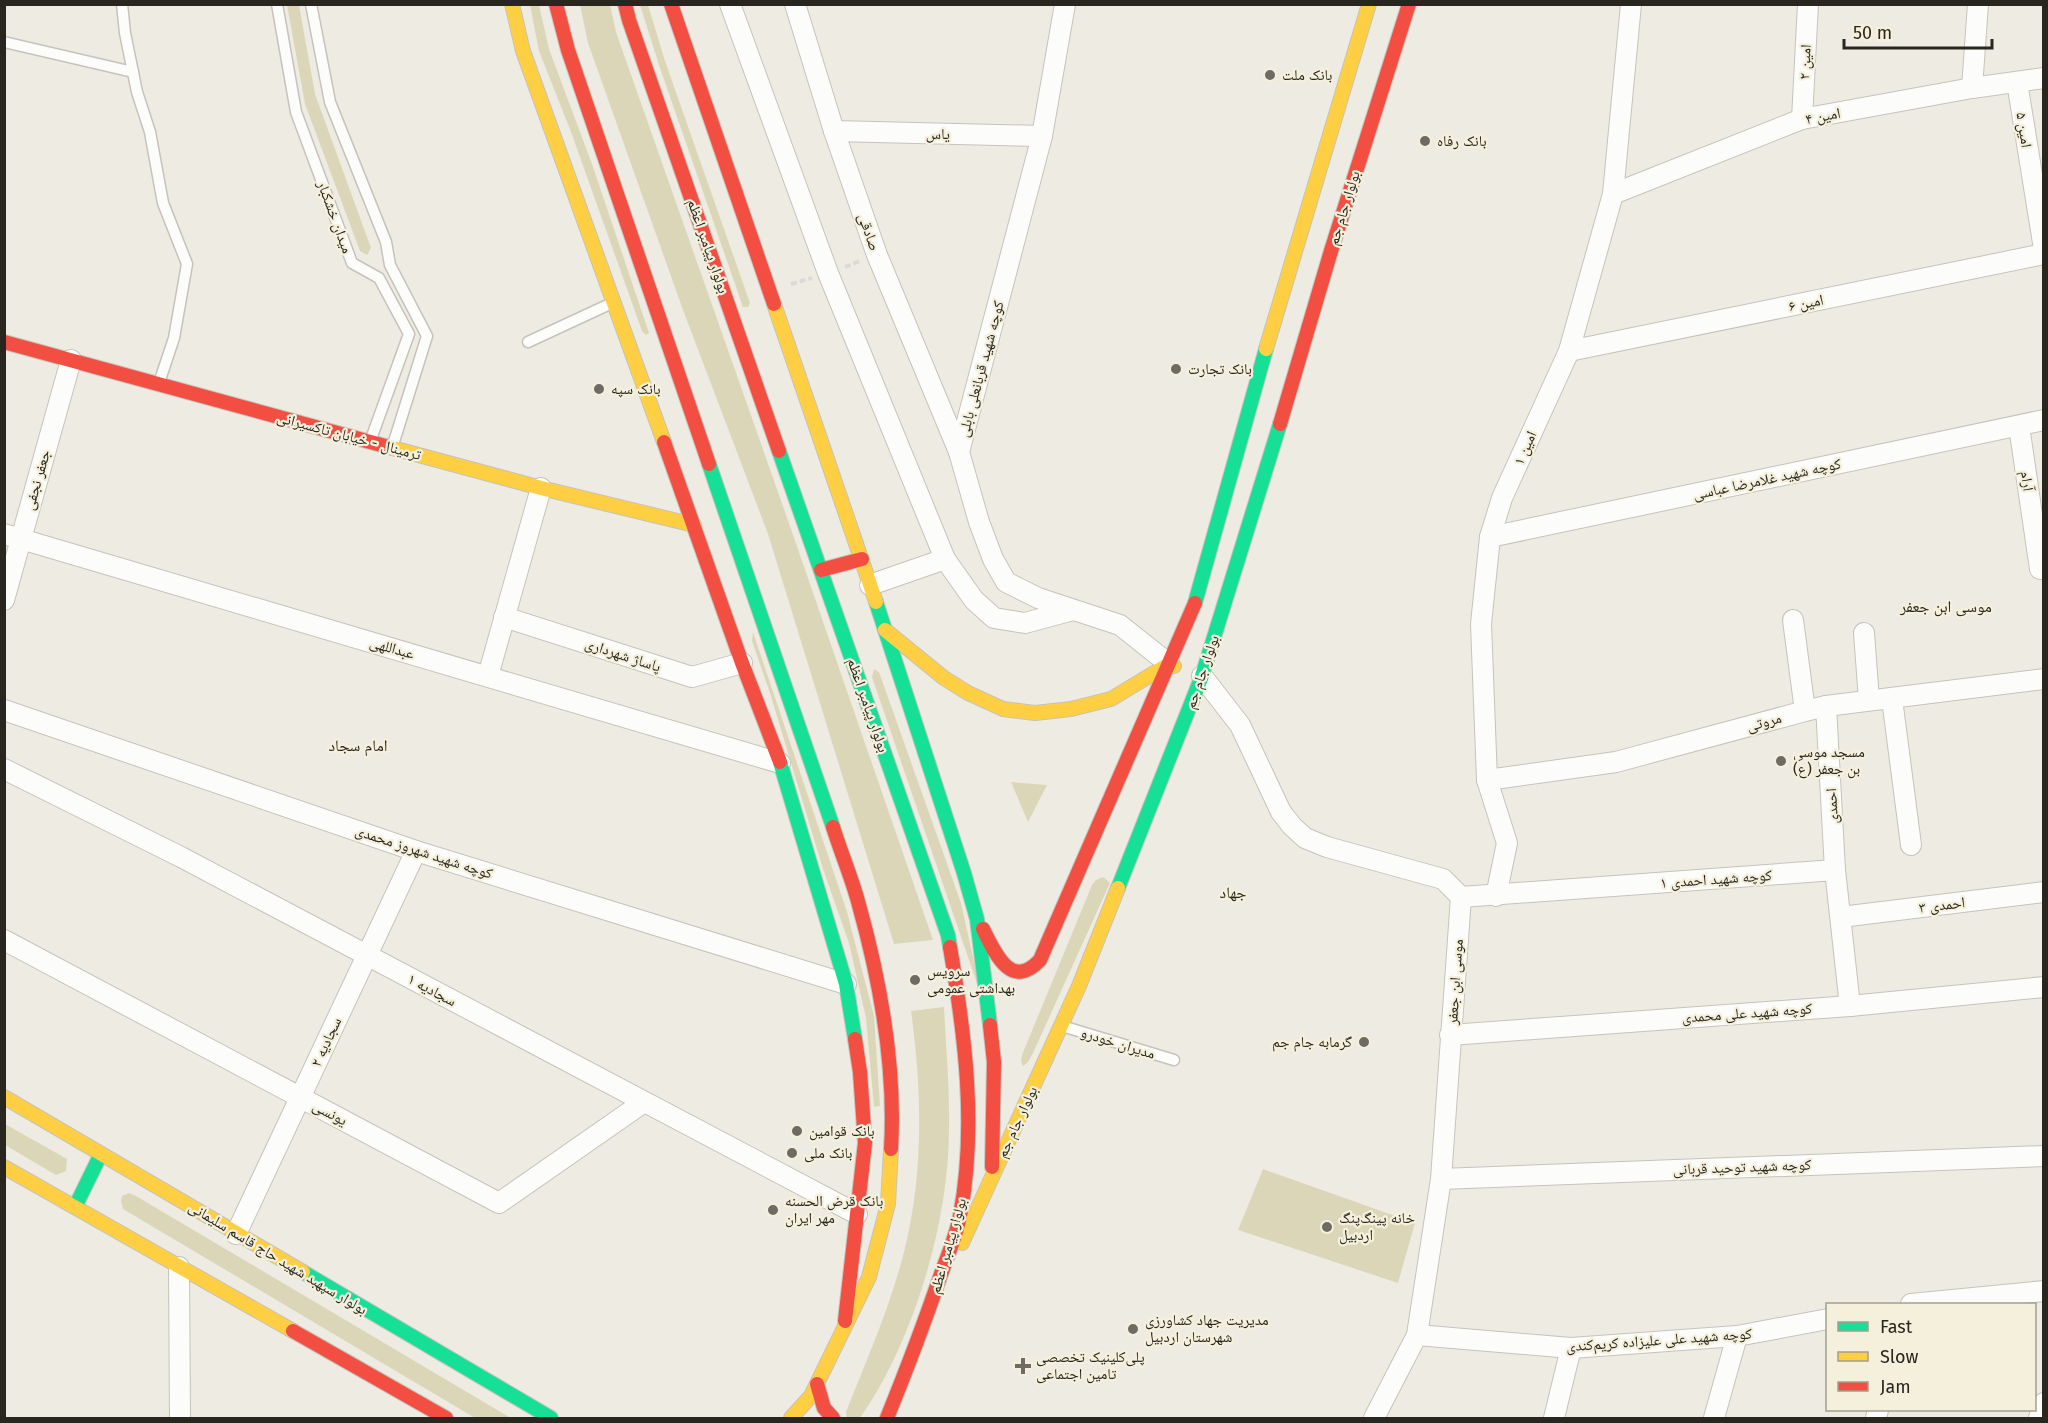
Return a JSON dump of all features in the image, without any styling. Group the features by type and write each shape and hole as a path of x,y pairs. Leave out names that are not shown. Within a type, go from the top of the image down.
{"main road":[{"path":"512,4 523,51 780,763 846,984 860,1072 865,1143 844,1330"},
{"path":"556,4 568,50 859,904 880,998 891,1071 892,1134 888,1204 869,1277 811,1396 791,1419"},
{"name":"بولوار پیامبر اعظم","path":"625,4 948,935 965,1059 968,1142 966,1182 959,1219 928,1315 887,1419"},
{"path":"671,4 862,559 977,919 994,1062 992,1178"},
{"name":"بولوار جام جم","path":"928,1315 1062,1026 1079,986 1124,859 1202,676 1274,384 1315,244 1369,4"},
{"name":"بولوار جام جم","path":"977,919 1005,967 1015,972 1029,970 1040,960 1095,847 1199,594 1274,384 1315,244 1408,4"},
{"name":"ترمینال - خیابان تاکسیرانی","path":"4,342 541,488 694,525"},
{"path":"821,570 862,559"},
{"path":"885,630 944,678 968,693 1003,709 1035,713 1071,709 1111,699 1169,664 1202,676"},
{"name":"بولوار سپهبد شهید حاج قاسم سلیمانی","path":"4,1097 551,1419"},
{"path":"75,1207 101,1154"},
{"path":"4,1167 446,1419"},
{"path":"817,1384 825,1408 833,1419"}],"street":[{"path":"730,4 828,273 945,559 974,600 994,618 1025,623 1073,610"},
{"name":"صادقی","path":"795,4 834,131 877,255 959,452"},
{"name":"کوچه شهید قربانعلی بابلی","path":"1065,4 1042,136 959,452 979,522 993,559 1006,582 1038,598 1120,625 1169,664"},
{"name":"امین ۱","path":"1496,896 1507,843 1486,780 1481,624 1490,537 1502,498 1569,351 1613,194 1631,4"},
{"name":"امین ۲","path":"1802,119 1808,4"},
{"path":"1972,88 1978,4"},
{"name":"امین ۴","path":"1613,194 1802,119 1972,88 2043,78"},
{"name":"امین ۵","path":"2017,82 2043,249"},
{"name":"یاس","path":"834,131 1042,136"},
{"name":"امین ۶","path":"1569,351 2043,254"},
{"name":"جعفر نجفی","path":"4,600 13,536 71,360"},
{"name":"کوچه شهید غلامرضا عباسی","path":"1490,537 2043,420"},
{"name":"آرام","path":"2019,426 2040,569 2043,569"},
{"path":"488,676 541,488"},
{"name":"عبداللهی","path":"13,536 780,763"},
{"path":"870,585 945,559"},
{"name":"پاساژ شهرداری","path":"504,617 692,677 742,663"},
{"path":"1793,620 1805,711"},
{"path":"1864,633 1869,700"},
{"path":"1202,676 1240,724 1281,812 1305,838 1327,847 1443,879 1461,897"},
{"name":"مروتی","path":"1486,780 1616,762 1826,706 2043,680"},
{"path":"1892,699 1911,845"},
{"name":"احمدی","path":"1826,706 1835,870"},
{"name":"کوچه شهید شهروز محمدی","path":"4,710 416,850 846,984"},
{"name":"سجادیه ۱","path":"4,770 181,857 857,1214"},
{"name":"سجادیه ۲","path":"236,1234 416,850"},
{"path":"1835,870 1850,1006"},
{"name":"کوچه شهید احمدی ۱","path":"1461,897 1835,870"},
{"name":"احمدی ۳","path":"1841,917 2043,892"},
{"name":"موسی ابن جعفر","path":"1374,1419 1417,1335 1441,1179 1461,897"},
{"name":"یونسی","path":"4,940 499,1203 644,1102"},
{"name":"کوچه شهید علی محمدی","path":"1450,1035 1850,1006 2043,987"},
{"name":"کوچه شهید توحید قربانی","path":"1441,1179 2043,1156"},
{"path":"179,1267 180,1419"},
{"path":"1930,1303 2043,1291"},
{"name":"کوچه شهید علی علیزاده کریم‌کندی","path":"1417,1335 1571,1348 1737,1336 1826,1319"},
{"path":"1714,1419 1737,1336"},
{"path":"1554,1419 1571,1348"},
{"path":"2039,1419 2043,1402"}],"lane":[{"path":"122,4 133,72 150,132 163,203 187,264 174,338 159,384"},
{"name":"میدان خشکبار","path":"276,4 296,112 352,262 380,278 409,334 370,442"},
{"path":"311,4 330,102 386,242 390,265 427,336 392,448"},
{"path":"4,42 133,72"},
{"path":"528,342 613,303"},
{"name":"مدیران خودرو","path":"1062,1026 1174,1060"}],"shaded area":[{"path":"287,5 299,5 315,94 371,248 367,255 360,251 305,104"},
{"path":"530,5 539,5 549,49 592,164 649,333 646,335 642,331 571,132 539,51"},
{"path":"580,5 610,5 616,32 933,940 894,944 768,534 683,310 588,43"},
{"path":"640,5 648,5 665,61 750,303 748,307 743,307"},
{"path":"753,632 847,912 874,1016 880,1106 874,1107 866,1018 849,943 823,869 752,641"},
{"path":"874,669 879,672 961,903 982,998 872,677"},
{"path":"1011,782 1047,785 1028,822"},
{"path":"1103,877 1110,883 1033,1053 1023,1066 1022,1055 1092,885"},
{"path":"944,1007 949,1130 943,1203 935,1242 911,1318 879,1388 860,1418 847,1418 846,1412 892,1293 904,1252 915,1192 919,1102 911,1011"},
{"path":"5,1124 67,1159 66,1171 56,1175 5,1145"},
{"name":"خانه پینگ‌پنگ اردبیل","path":"1263,1169 1415,1223 1398,1283 1238,1230"},
{"path":"129,1193 511,1418 475,1418 123,1209 122,1196"}],"traffic: fast":[{"path":"1195,603 1266,349"},
{"path":"1118,888 1202,676 1280,424"},
{"path":"779,451 948,935 950,947"},
{"path":"709,464 833,827"},
{"path":"876,602 977,919 990,1025"},
{"path":"780,762 846,984 855,1039"},
{"path":"75,1207 101,1154"},
{"path":"303,1272 551,1418"}],"traffic: slow":[{"path":"512,4 523,51 664,442"},
{"path":"1266,349 1369,4"},
{"path":"774,304 876,602"},
{"path":"385,446 541,488 694,525"},
{"path":"885,630 944,678 968,693 1003,709 1035,713 1071,709 1111,699 1169,664 1174,666"},
{"path":"962,1243 1079,986 1118,888"},
{"path":"4,1097 303,1272"},
{"path":"791,1418 811,1396 869,1277 888,1204 891,1149"},
{"path":"4,1167 293,1331"}],"traffic: jam":[{"path":"556,4 568,50 709,464"},
{"path":"625,4 779,451"},
{"path":"671,4 774,304"},
{"path":"1280,424 1331,251 1409,4"},
{"path":"4,342 385,446"},
{"path":"664,442 742,663 780,762"},
{"path":"821,570 862,559"},
{"path":"983,929 999,958 1012,970 1021,972 1030,969 1040,960 1195,603"},
{"path":"833,827 856,895 880,995 889,1057 891,1149"},
{"path":"887,1418 954,1239 965,1182 968,1149 967,1081 950,947"},
{"path":"990,1025 994,1062 992,1167"},
{"path":"845,1321 865,1143 860,1072 855,1039"},
{"path":"293,1331 446,1418"},
{"path":"817,1384 824,1408 833,1418"}],"place":[{"name":"بانک ملت","path":"1270,75"},
{"name":"بانک رفاه","path":"1425,141"},
{"name":"بانک تجارت","path":"1176,369"},
{"name":"بانک سپه","path":"599,389"},
{"name":"مسجد موسی بن جعفر (ع)","path":"1781,761"},
{"name":"سرویس بهداشتی عمومی","path":"915,980"},
{"name":"گرمابه جام جم","path":"1364,1042"},
{"name":"بانک قوامین","path":"797,1131"},
{"name":"بانک ملی","path":"792,1153"},
{"name":"بانک قرض الحسنه مهر ایران","path":"773,1210"},
{"name":"خانه پینگ‌پنگ اردبیل","path":"1327,1227"},
{"name":"مدیریت جهاد کشاورزی شهرستان اردبیل","path":"1133,1329"},
{"name":"پلی‌کلینیک تخصصی تامین اجتماعی","path":"1023,1366"}],"district":[{"name":"موسی ابن جعفر","path":"1946,606"},
{"name":"امام سجاد","path":"358,745"},
{"name":"جهاد","path":"1233,892"}]}
